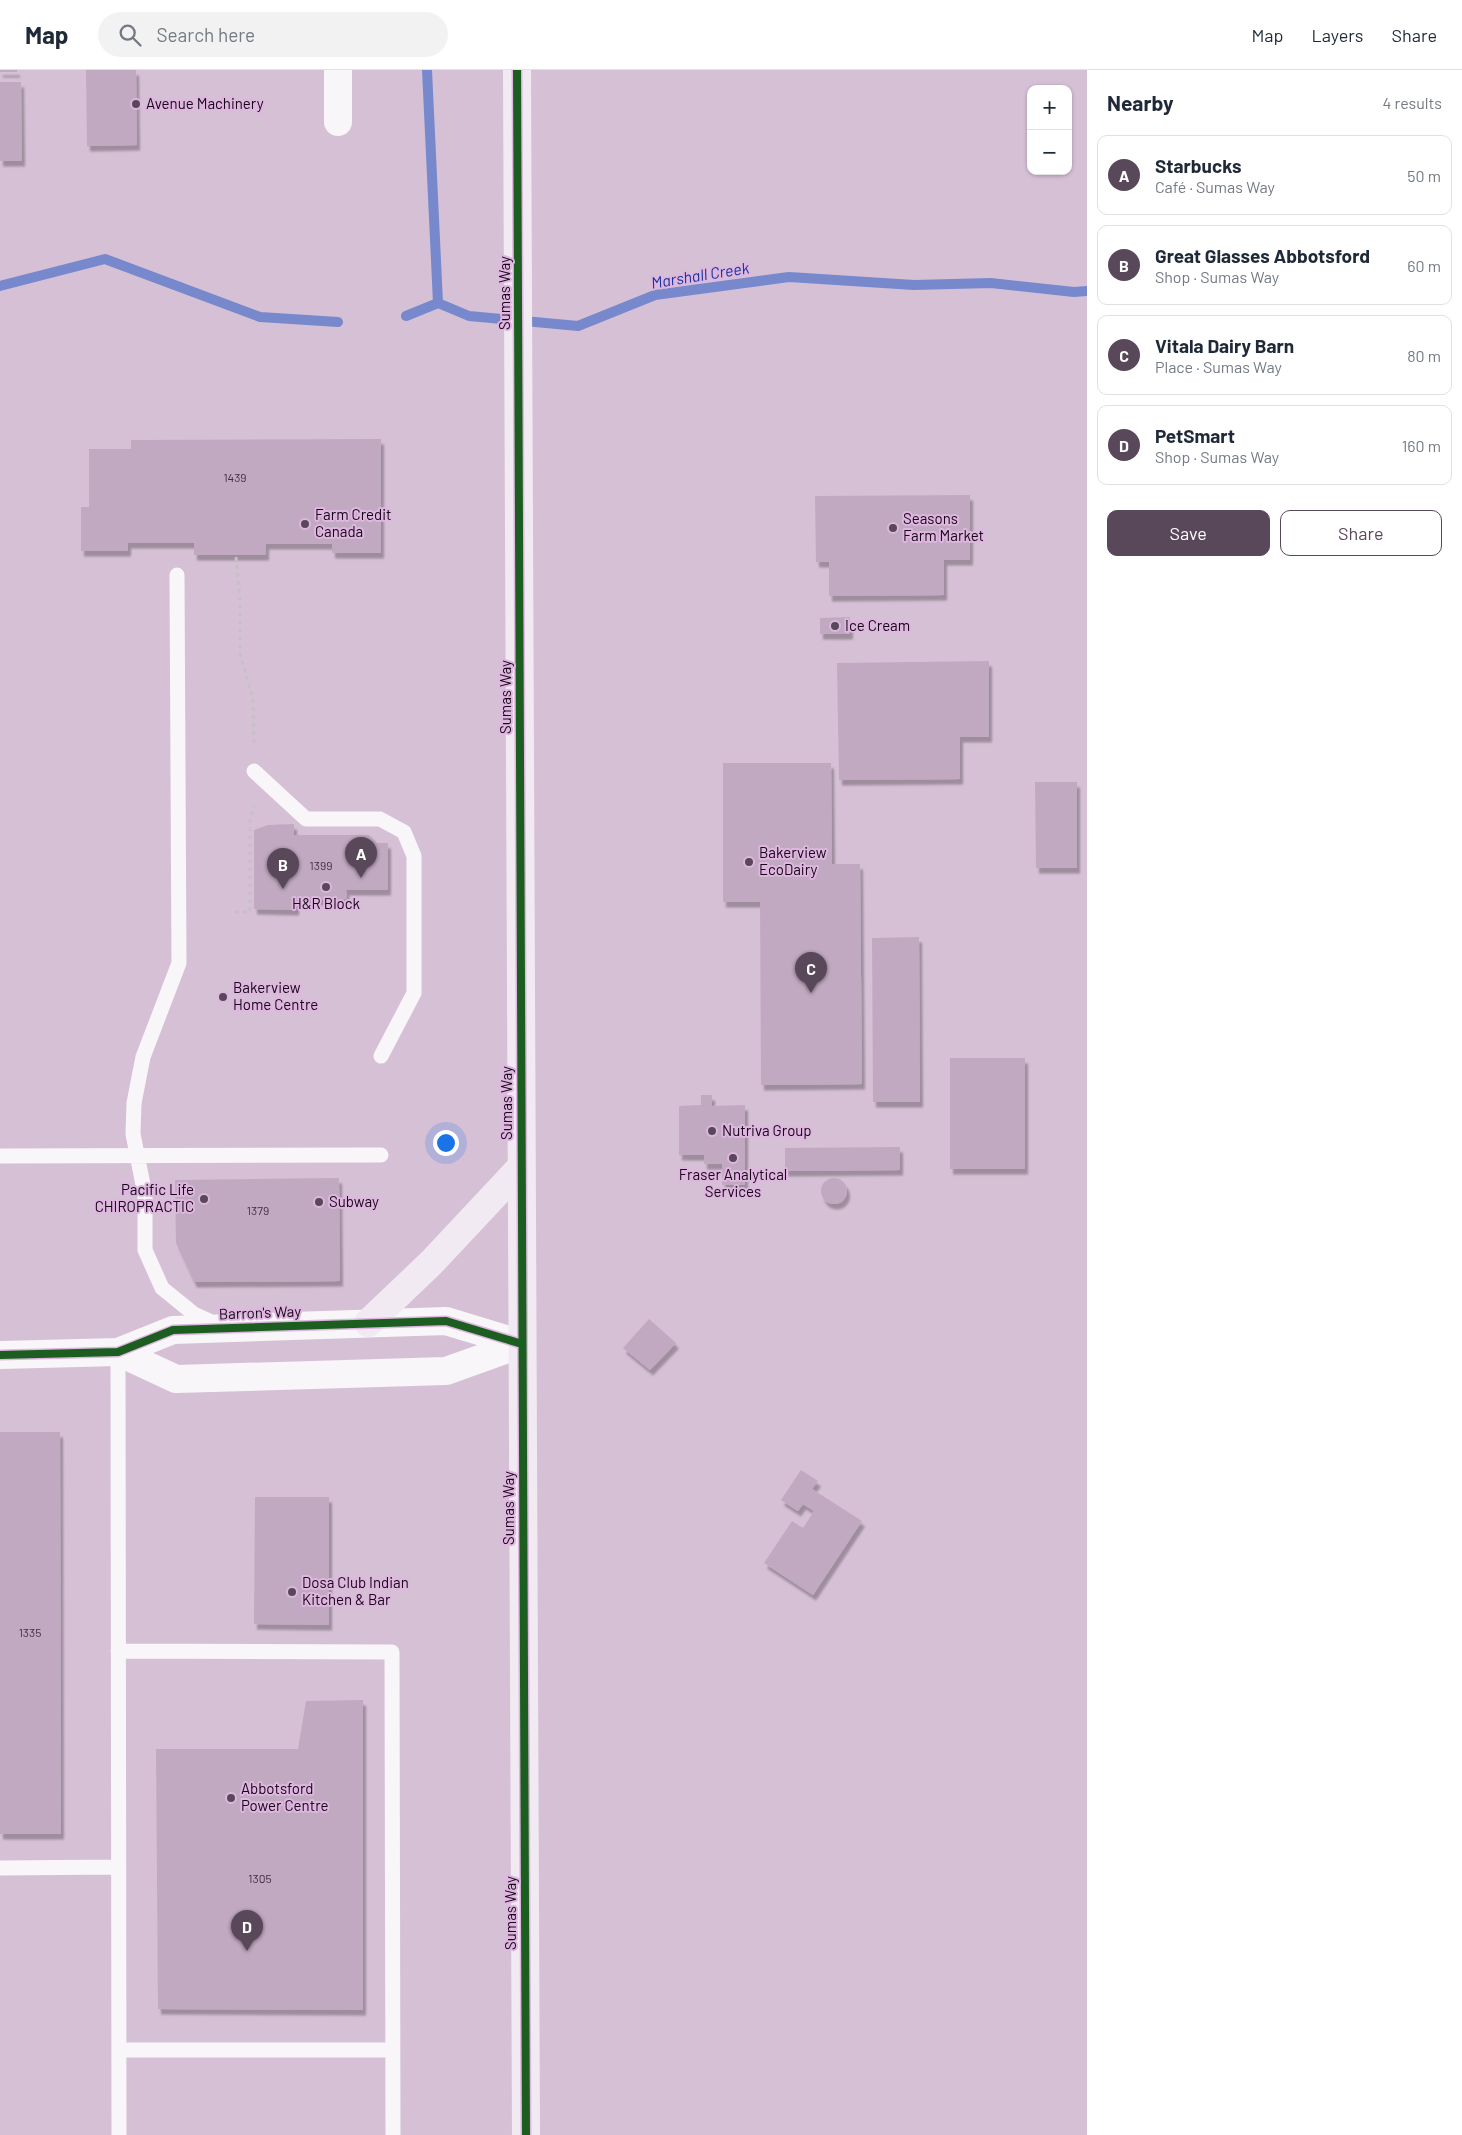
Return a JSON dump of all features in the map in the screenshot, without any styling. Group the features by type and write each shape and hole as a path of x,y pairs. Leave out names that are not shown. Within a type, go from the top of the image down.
{"highway":[{"name":"Sumas Way","path":"517,70 520,414 526,2135"},
{"path":"368,1323 431,1263 522,1167"}],"street":[{"path":"338,70 338,122"},
{"name":"Barron's Way","path":"0,1355 118,1352 173,1330 446,1321 522,1344"},
{"name":"Barron's Way","path":"118,1352 176,1380 446,1371 522,1344"}],"lane":[{"path":"176,575 179,963 142,1057 134,1103 133,1134 145,1195 145,1250 162,1288 194,1314 227,1328"},
{"path":"254,771 306,819 380,819 404,832 414,856 414,993 381,1056"},
{"path":"0,1156 381,1155"},
{"path":"118,1352 119,2135"},
{"path":"118,1651 392,1652 393,2135"},
{"path":"0,1868 118,1868"},
{"path":"119,2050 393,2050"}],"path":[{"path":"235,912 250,912 250,822 254,809 253,699 240,654 240,600 236,557"}],"building":[{"path":"0,70 17,70 17,72 0,72"},
{"path":"86,70 136,70 137,145 87,146"},
{"path":"0,82 21,82 22,161 0,161"},
{"path":"381,439 381,553 332,553 332,544 266,544 266,555 194,555 194,543 128,543 128,551 81,551 81,507 89,507 89,449 131,449 131,440"},
{"name":"Seasons Farm Market","path":"970,495 970,560 944,560 944,595 829,596 829,562 816,562 815,496"},
{"name":"Ice Cream","path":"850,617 850,634 820,634 820,618"},
{"path":"989,661 989,737 960,737 960,779 839,780 837,663"},
{"path":"723,763 831,763 832,864 860,864 862,1084 761,1085 760,902 723,902"},
{"path":"1035,782 1077,782 1077,868 1036,868"},
{"path":"294,824 294,835 369,835 377,843 388,843 388,890 346,890 347,899 296,900 296,910 254,909 254,830 268,825"},
{"path":"919,937 920,1102 873,1102 872,938"},
{"path":"950,1058 1025,1058 1025,1169 950,1169"},
{"name":"Nutriva Group","path":"701,1095 712,1095 712,1106 745,1105 745,1185 722,1185 722,1164 704,1164 704,1155 679,1155 679,1106 701,1105"},
{"path":"900,1147 900,1170 785,1171 785,1148"},
{"path":"339,1178 340,1281 194,1282 176,1243 175,1180"},
{"path":"834,1178 843,1182 847,1191 843,1200 834,1204 825,1200 821,1191 825,1182"},
{"path":"649,1319 676,1343 650,1370 623,1348"},
{"path":"0,1432 60,1432 61,1834 0,1834"},
{"path":"801,1470 818,1481 812,1489 862,1521 813,1595 764,1563 792,1521 803,1528 814,1511 803,1504 798,1511 781,1500"},
{"name":"Dosa Club Indian Kitchen & Bar","path":"255,1497 329,1497 329,1625 254,1624"},
{"path":"363,1700 363,2010 158,2009 156,1749 298,1749 306,1701"}],"waterway":[{"name":"Marshall Creek","path":"427,70 438,303"},
{"path":"0,286 105,259 260,317 338,322"},
{"name":"Marshall Creek","path":"438,303 469,316 578,326 655,295 789,277 914,285 991,283 1074,292 1087,291"},
{"path":"406,316 438,303"}],"cycle path":[{"path":"517,70 526,2135"},
{"path":"0,1355 118,1352 173,1330 446,1321 522,1344"}],"place":[{"name":"Avenue Machinery","path":"136,104"},
{"name":"Farm Credit Canada","path":"305,524"},
{"name":"Seasons Farm Market","path":"893,528"},
{"name":"Ice Cream","path":"835,626"},
{"name":"Bakerview EcoDairy","path":"749,862"},
{"name":"Starbucks","path":"361,878"},
{"name":"H&R Block","path":"326,887"},
{"name":"Great Glasses Abbotsford","path":"283,889"},
{"name":"Vitala Dairy Barn","path":"811,993"},
{"name":"Bakerview Home Centre","path":"223,997"},
{"name":"Nutriva Group","path":"712,1131"},
{"name":"Fraser Analytical Services","path":"733,1158"},
{"name":"Pacific Life CHIROPRACTIC","path":"204,1199"},
{"name":"Subway","path":"319,1202"},
{"name":"Dosa Club Indian Kitchen & Bar","path":"292,1592"},
{"name":"Abbotsford Power Centre","path":"231,1798"},
{"name":"PetSmart","path":"247,1951"}]}
